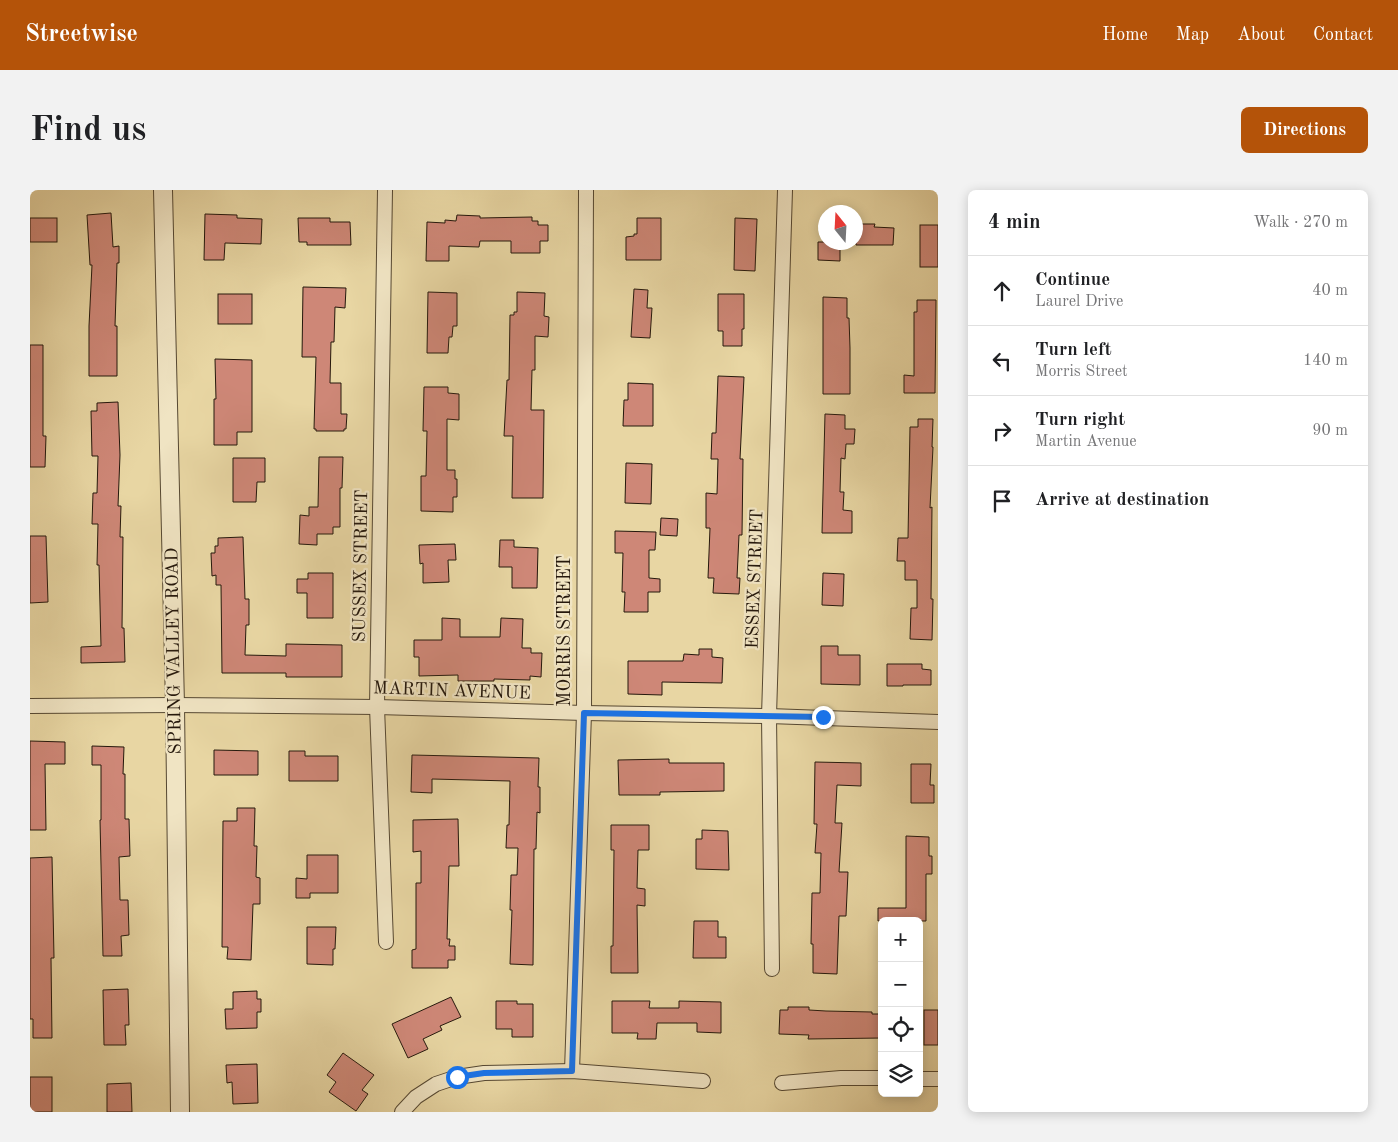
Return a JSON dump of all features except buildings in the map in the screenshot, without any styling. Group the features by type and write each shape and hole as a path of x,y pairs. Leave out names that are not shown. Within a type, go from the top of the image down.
{"street":[{"name":"SPRING VALLEY ROAD","path":"162,190 175,705 180,1112"},
{"name":"SUSSEX STREET","path":"385,190 377,707 386,942"},
{"name":"MORRIS STREET","path":"572,1071 584,713 586,190"},
{"name":"ESSEX STREET","path":"772,969 769,716 785,190"},
{"name":"MARTIN AVENUE","path":"30,706 377,707 938,722"},
{"path":"402,1112 416,1097 436,1084 457,1077 484,1073 572,1071 703,1080"},
{"path":"782,1082 841,1078 878,1078"},
{"path":"923,1079 938,1079"}],"route":[{"path":"457,1077 484,1073 572,1071 584,713 823,717"}]}
